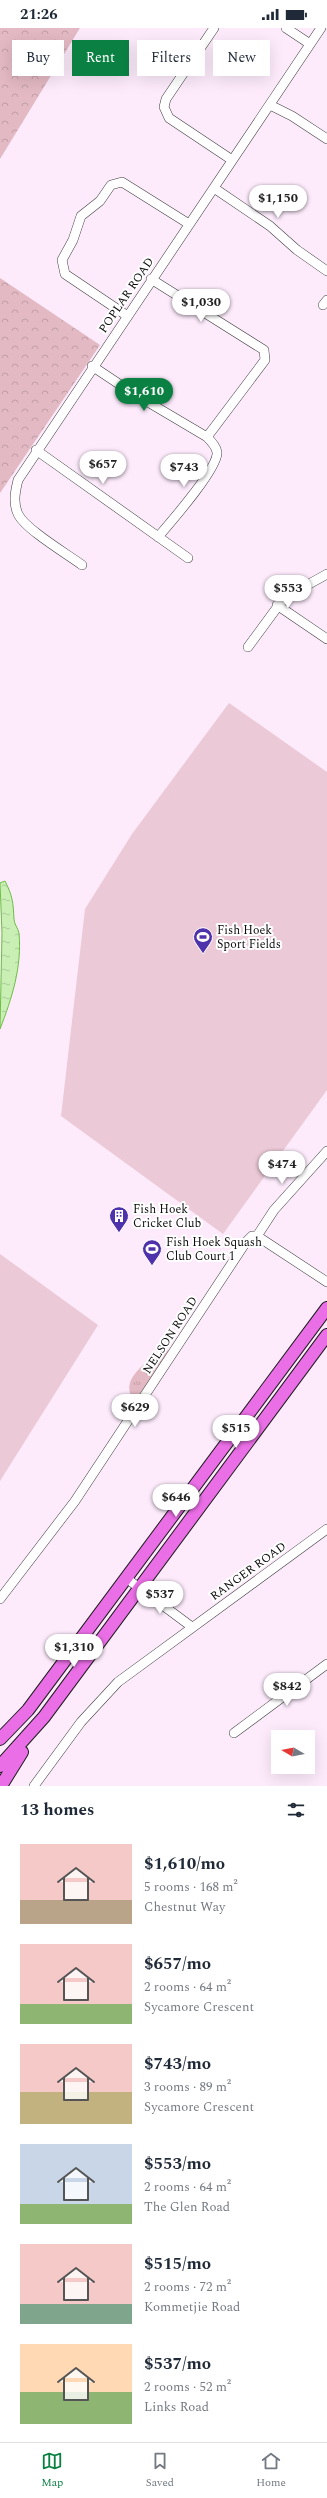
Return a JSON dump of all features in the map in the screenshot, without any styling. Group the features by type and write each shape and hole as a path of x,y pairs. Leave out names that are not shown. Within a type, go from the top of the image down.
{"main road":[{"path":"0,1740 28,1710 327,1308"},
{"path":"1,1786 44,1717 327,1334"},
{"path":"0,1766 44,1717"}],"street":[{"path":"214,28 166,99 164,107 169,118 232,160"},
{"path":"286,28 310,44"},
{"name":"POPLAR ROAD","path":"82,565 28,526 18,515 14,498 18,480 36,450 126,315 214,188 321,28"},
{"path":"270,105 325,134"},
{"path":"126,315 65,274 62,270 62,260 73,240 81,216 100,201 111,185 122,182 189,224"},
{"path":"214,188 270,226 297,250 327,271"},
{"path":"151,279 264,350 265,360 207,436"},
{"path":"92,366 131,392 207,436 217,452 213,466 158,537"},
{"path":"36,450 188,558"},
{"path":"248,647 277,605 289,593 327,574"},
{"path":"277,605 327,639"},
{"name":"NELSON ROAD","path":"0,1599 74,1501 246,1242 252,1236 257,1236 279,1205 327,1151"},
{"path":"257,1236 327,1282"},
{"name":"RANGER ROAD","path":"34,1786 81,1722 113,1687 327,1528"},
{"path":"126,1578 192,1627"},
{"path":"234,1733 327,1664"}],"green space":[{"path":"0,28 80,28 64,54 64,40 12,40 12,76 51,76 0,159"},
{"path":"0,278 100,345 0,493"},
{"path":"166,1350 169,1351 137,1400 133,1399 129,1386 134,1375 153,1357 161,1358"}],"shaded area":[{"name":"Fish Hoek Sport Fields","path":"229,703 327,772 327,1090 223,1234 61,1116 85,909 132,834"},
{"path":"0,1254 98,1325 0,1481"}],"water":[{"path":"5,881 10,891 14,921 19,933 20,946 15,982 0,1029 2,933 0,883"}],"place":[{"name":"Fish Hoek Sport Fields","path":"203,954"},
{"name":"Fish Hoek Cricket Club","path":"119,1233"},
{"name":"Fish Hoek Squash Club Court 1","path":"152,1266"}]}
